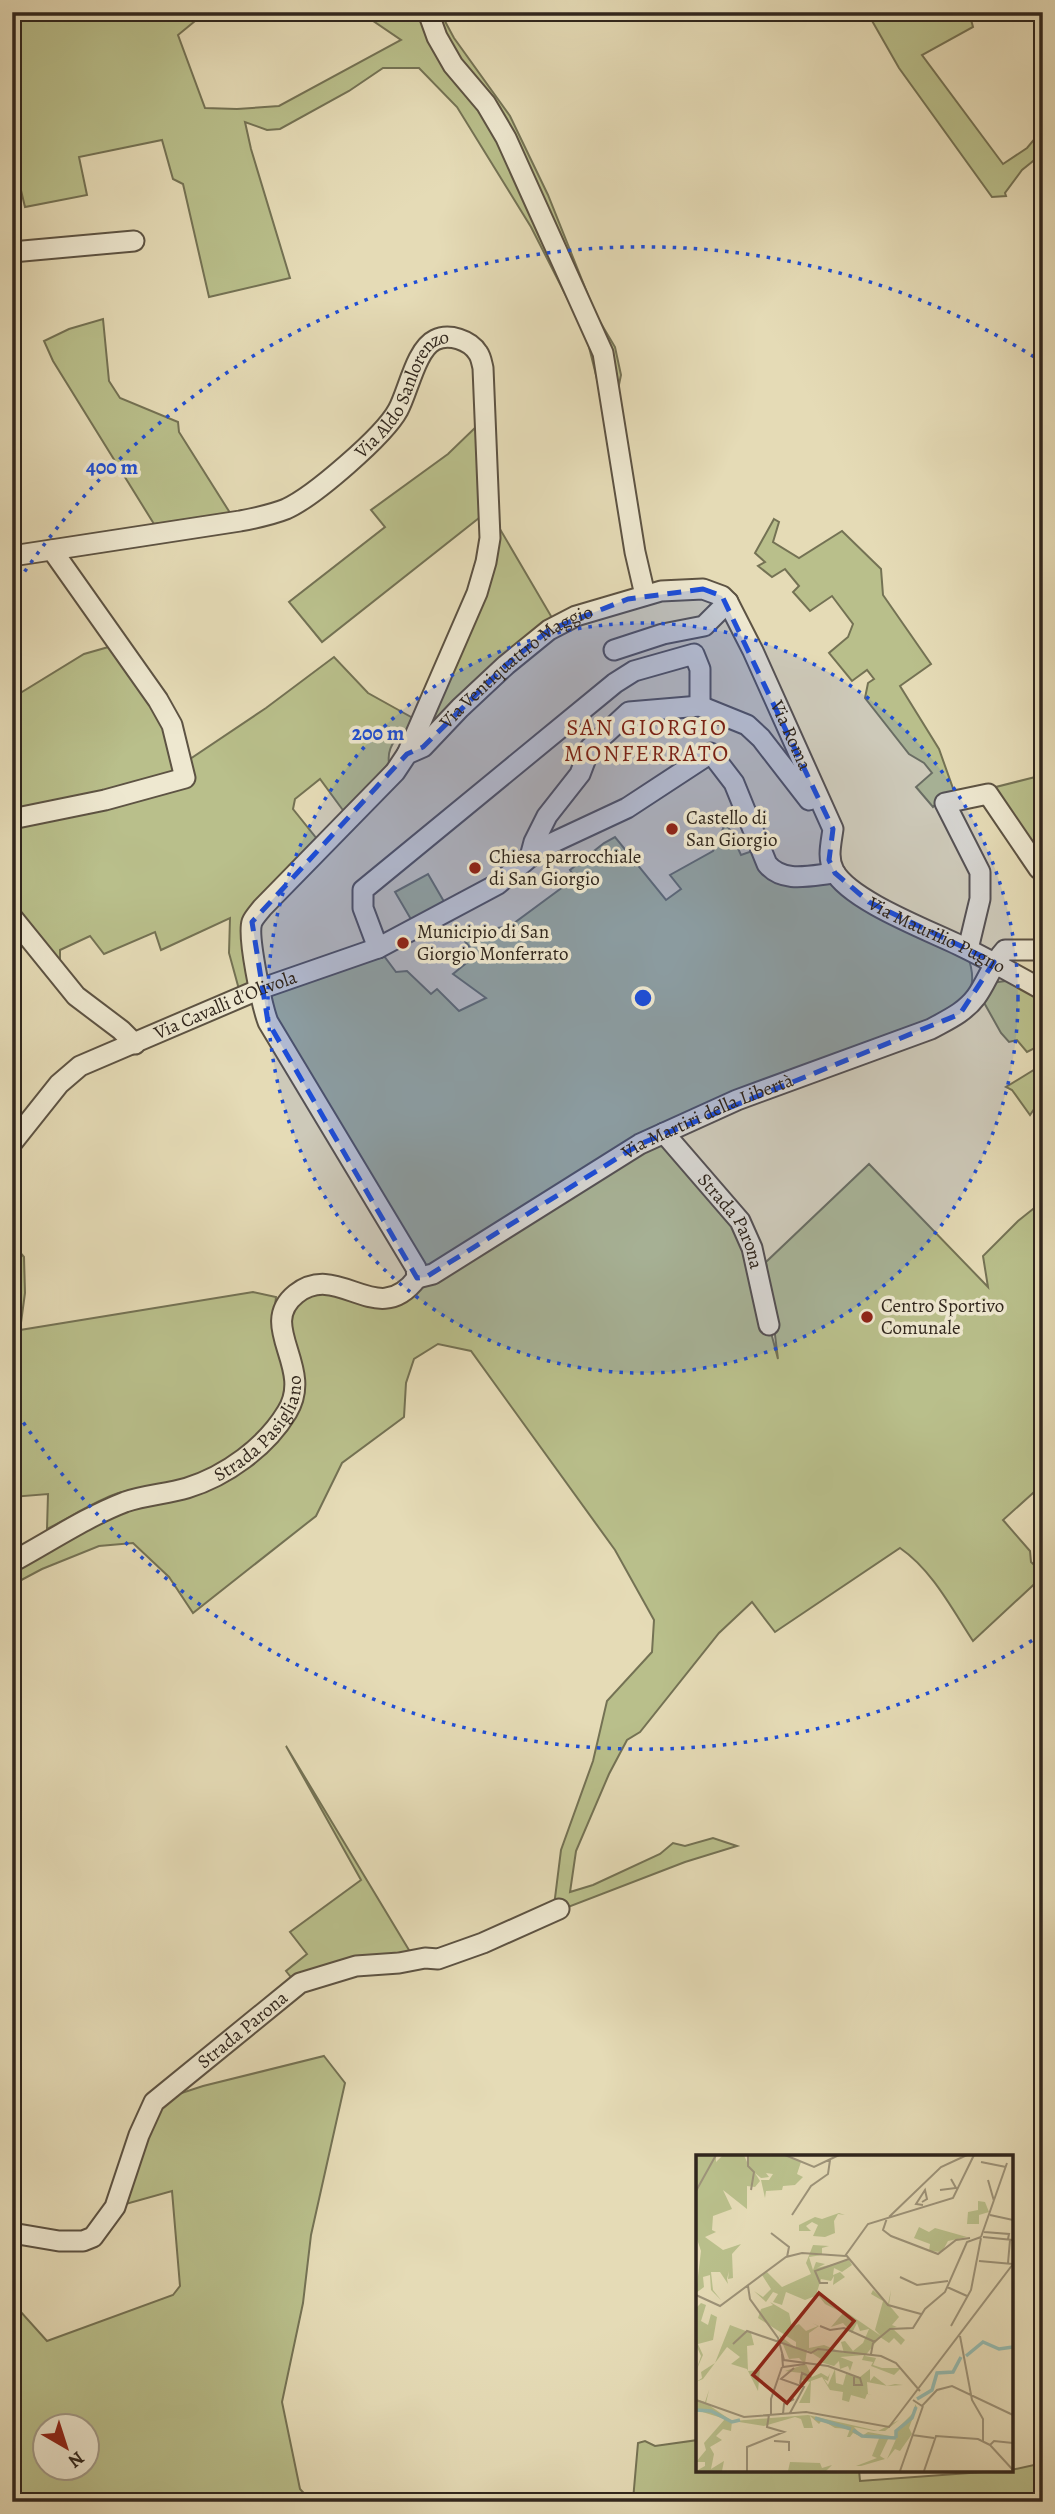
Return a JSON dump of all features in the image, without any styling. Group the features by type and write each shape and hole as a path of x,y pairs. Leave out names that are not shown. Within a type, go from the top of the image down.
{"street":[{"path":"428,12 437,37 453,65 486,104 506,138 603,353 635,552 645,595"},
{"path":"12,252 134,241"},
{"name":"Via Aldo Sanlorenzo","path":"12,556 253,519 288,508 305,498 388,425 426,348 435,340 447,337 461,339 478,352 483,368 490,538 477,593 407,754"},
{"path":"12,819 105,800 185,778 172,725 158,700 52,550"},
{"name":"Via Ventiquattro Maggio","path":"417,1278 416,1268 268,1022 262,1006 251,938 252,922 262,908 395,772 407,754 423,747 460,708 549,630 576,616 661,591 703,589 725,599"},
{"path":"614,650 663,634 705,626 725,599"},
{"name":"Via Roma","path":"725,599 753,651 833,829 832,866"},
{"path":"378,948 363,908 363,890 615,683 634,671 694,654 700,669 700,706"},
{"path":"530,857 547,816 580,774 590,748 629,712 700,706 747,724 799,784 814,807 824,830 832,866"},
{"name":"Via Cavalli d'Olivola","path":"12,1143 71,1073 80,1066 260,989 378,948 498,884 530,857 552,843 627,808 710,753 734,783 766,864 772,871 784,877 832,866"},
{"path":"968,949 980,899 980,872 945,803 988,794 1039,869 1043,870"},
{"name":"Via Maurilio Pugno","path":"832,866 846,886 869,902 994,962 1043,990"},
{"path":"12,917 76,996 135,1044"},
{"path":"994,962 1005,950 1043,950"},
{"name":"Via Martiri della Libertà","path":"417,1278 433,1274 640,1144 737,1101 931,1029 960,1013 976,997 994,962"},
{"name":"Strada Parona","path":"664,1133 740,1221 752,1248 769,1325"},
{"name":"Strada Pasigliano","path":"12,1562 103,1512 127,1502 187,1488 207,1480 259,1446 274,1430 294,1398 296,1381 281,1331 281,1318 287,1304 296,1294 310,1286 324,1283 369,1298 384,1298 409,1288 417,1278"},
{"name":"Strada Parona","path":"12,2233 59,2241 83,2241 93,2237 115,2207 139,2135 155,2102 300,1983 356,1966 425,1958 438,1959 483,1943 559,1909"}],"highlighted area":[{"path":"703,589 722,596 833,829 829,860 835,873 869,902 994,962 960,1014 640,1144 426,1277 417,1278 268,1022 252,922 407,754 423,747 506,665 549,630 628,599"}],"green space":[{"path":"14,12 206,12 178,35 205,108 237,109 279,106 401,40 360,12 440,12 454,38 510,116 548,195 596,315 615,347 621,375 616,399 600,391 586,335 531,227 457,107 419,68 383,68 349,91 280,129 267,130 245,122 290,278 209,297 183,184 173,179 162,140 79,157 87,195 25,207 12,161"},
{"path":"867,12 969,12 973,27 922,55 1003,164 1027,148 1043,129 1043,153 1022,170 1005,193 1006,196 992,197 899,68"},
{"path":"103,319 109,381 120,398 178,422 179,432 232,516 154,524 53,361 44,341 69,329"},
{"path":"480,423 484,514 322,642 289,602 385,527 371,510 448,454"},
{"path":"774,519 779,522 773,542 799,558 842,531 881,569 883,595 931,664 900,686 939,749 955,794 940,800 933,807 916,787 932,773 924,763 909,754 865,698 868,683 874,679 867,670 852,681 829,653 848,637 853,624 832,596 810,611 793,592 799,586 785,569 772,577 758,566 765,562 755,553"},
{"path":"497,524 551,616 549,622 419,744"},
{"path":"119,644 184,763 266,708 334,657 368,693 420,722 397,738 390,749 389,763 345,813 320,779 295,799 293,809 317,839 250,914 253,990 240,993 229,953 230,918 161,950 155,932 104,954 90,936 60,950 60,963 12,915 12,690 17,695 84,654"},
{"path":"1043,775 1043,844 1030,847 992,788"},
{"path":"726,822 741,855 758,849 764,865 835,877 967,954 972,981 967,995 947,1014 645,1134 438,1265 425,1268 268,1006 272,988 381,952 396,972 407,971 431,994 437,989 459,1011 486,998 453,974 476,955 459,934 510,926 575,878 570,870 615,837 666,900 681,889 670,875 713,851"},
{"path":"428,874 446,905 412,921 395,892"},
{"path":"1013,980 1043,999 1043,1044 1027,1052 1017,1040 1009,1042 1001,1033 982,999 991,983"},
{"path":"1037,1068 1043,1073 1043,1101 1039,1102 1030,1115 1012,1090 1006,1087"},
{"path":"665,1141 728,1206 778,1359 766,1262 869,1164 988,1287 983,1256 1018,1221 1043,1201 1043,1484 1003,1520 1030,1551 1031,1562 1043,1576 973,1641 932,1579 900,1548 775,1632 752,1602 719,1633 640,1732 627,1740 609,1774 576,1851 570,1892 593,1885 660,1854 673,1843 685,1846 713,1838 737,1846 685,1862 563,1909 554,1906 561,1850 593,1761 607,1701 652,1652 654,1620 615,1550 471,1351 438,1344 414,1359 406,1383 404,1417 342,1463 316,1516 193,1613 169,1577 133,1543 99,1546 42,1569 12,1585 12,1568 104,1516 239,1467 297,1402 290,1331 299,1300 310,1292 328,1291 375,1305"},
{"path":"12,1243 24,1257 25,1293 20,1330 253,1292 276,1297 274,1331 290,1375 289,1390 283,1405 260,1433 212,1467 181,1481 113,1495 47,1529 48,1494 12,1497 15,1269"},
{"path":"286,1746 415,1960 294,1981 286,1971 307,1954 290,1932 361,1880"},
{"path":"324,2056 345,2083 311,2235 303,2303 282,2402 300,2489 312,2502 12,2502 12,2302 47,2341 173,2295 180,2286 172,2191 115,2207 154,2102 203,2086"},
{"path":"696,2440 696,2472 859,2472 860,2481 1013,2472 1013,2470 1043,2463 1043,2502 601,2502 633,2500 638,2443 645,2441 655,2446"}],"place":[{"name":"Castello di San Giorgio","path":"672,829"},
{"name":"Chiesa parrocchiale di San Giorgio","path":"475,868"},
{"name":"Municipio di San Giorgio Monferrato","path":"403,943"},
{"name":"Centro Sportivo Comunale","path":"867,1317"}],"district":[{"name":"SAN GIORGIO MONFERRATO","path":"647,740"}]}
